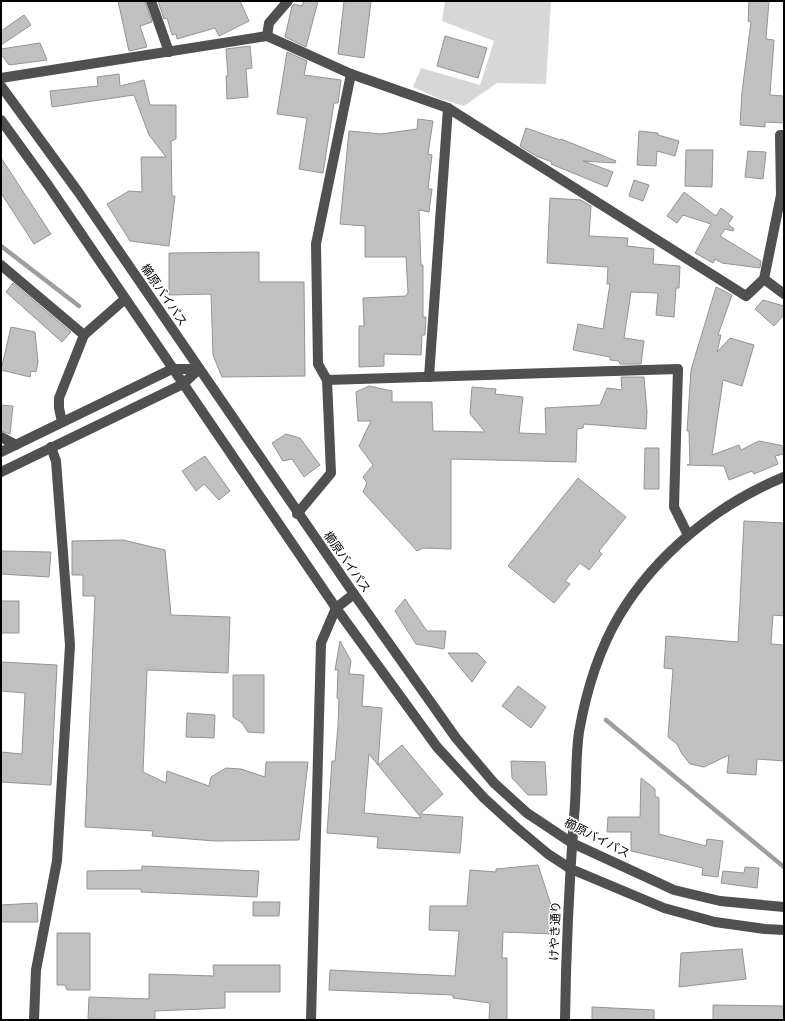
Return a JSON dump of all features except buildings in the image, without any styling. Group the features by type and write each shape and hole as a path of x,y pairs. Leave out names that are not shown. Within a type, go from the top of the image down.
{"street":[{"path":"151,1 169,52"},
{"path":"267,36 268,23 284,3 288,1"},
{"path":"1,78 267,36 351,74 448,108 746,296 764,279 781,195 780,135 784,135"},
{"path":"297,514 331,473 327,380 318,364 316,244 351,74"},
{"name":"櫛原バイパス","path":"1,86 79,193 297,514 456,738 494,783 527,813 572,843 674,890 720,901 784,907"},
{"path":"429,377 448,108"},
{"path":"1,120 336,608 437,747 484,798 548,854 571,870 664,908 715,922 784,930"},
{"path":"1,265 84,335"},
{"path":"764,279 784,294"},
{"path":"62,422 59,408 59,398 84,335 125,299"},
{"path":"327,380 678,368 674,508 688,535"},
{"path":"1,452 172,369 199,369"},
{"path":"1,472 183,384 199,369"},
{"path":"1,437 16,445"},
{"path":"34,1020 36,970 58,861 70,645 56,461 51,447"},
{"name":"けやき通り","path":"565,1020 567,917 579,732 588,690 601,655 619,616 648,575 688,535 724,508 768,483 784,477"},
{"path":"311,1020 321,643 336,608 354,594"}],"shaded area":[{"path":"445,1 551,1 546,84 497,83 464,106 440,99 413,87 421,68 480,85 494,41 442,21"}],"waterway":[{"path":"1,246 79,306"},
{"path":"606,720 784,867"}]}
